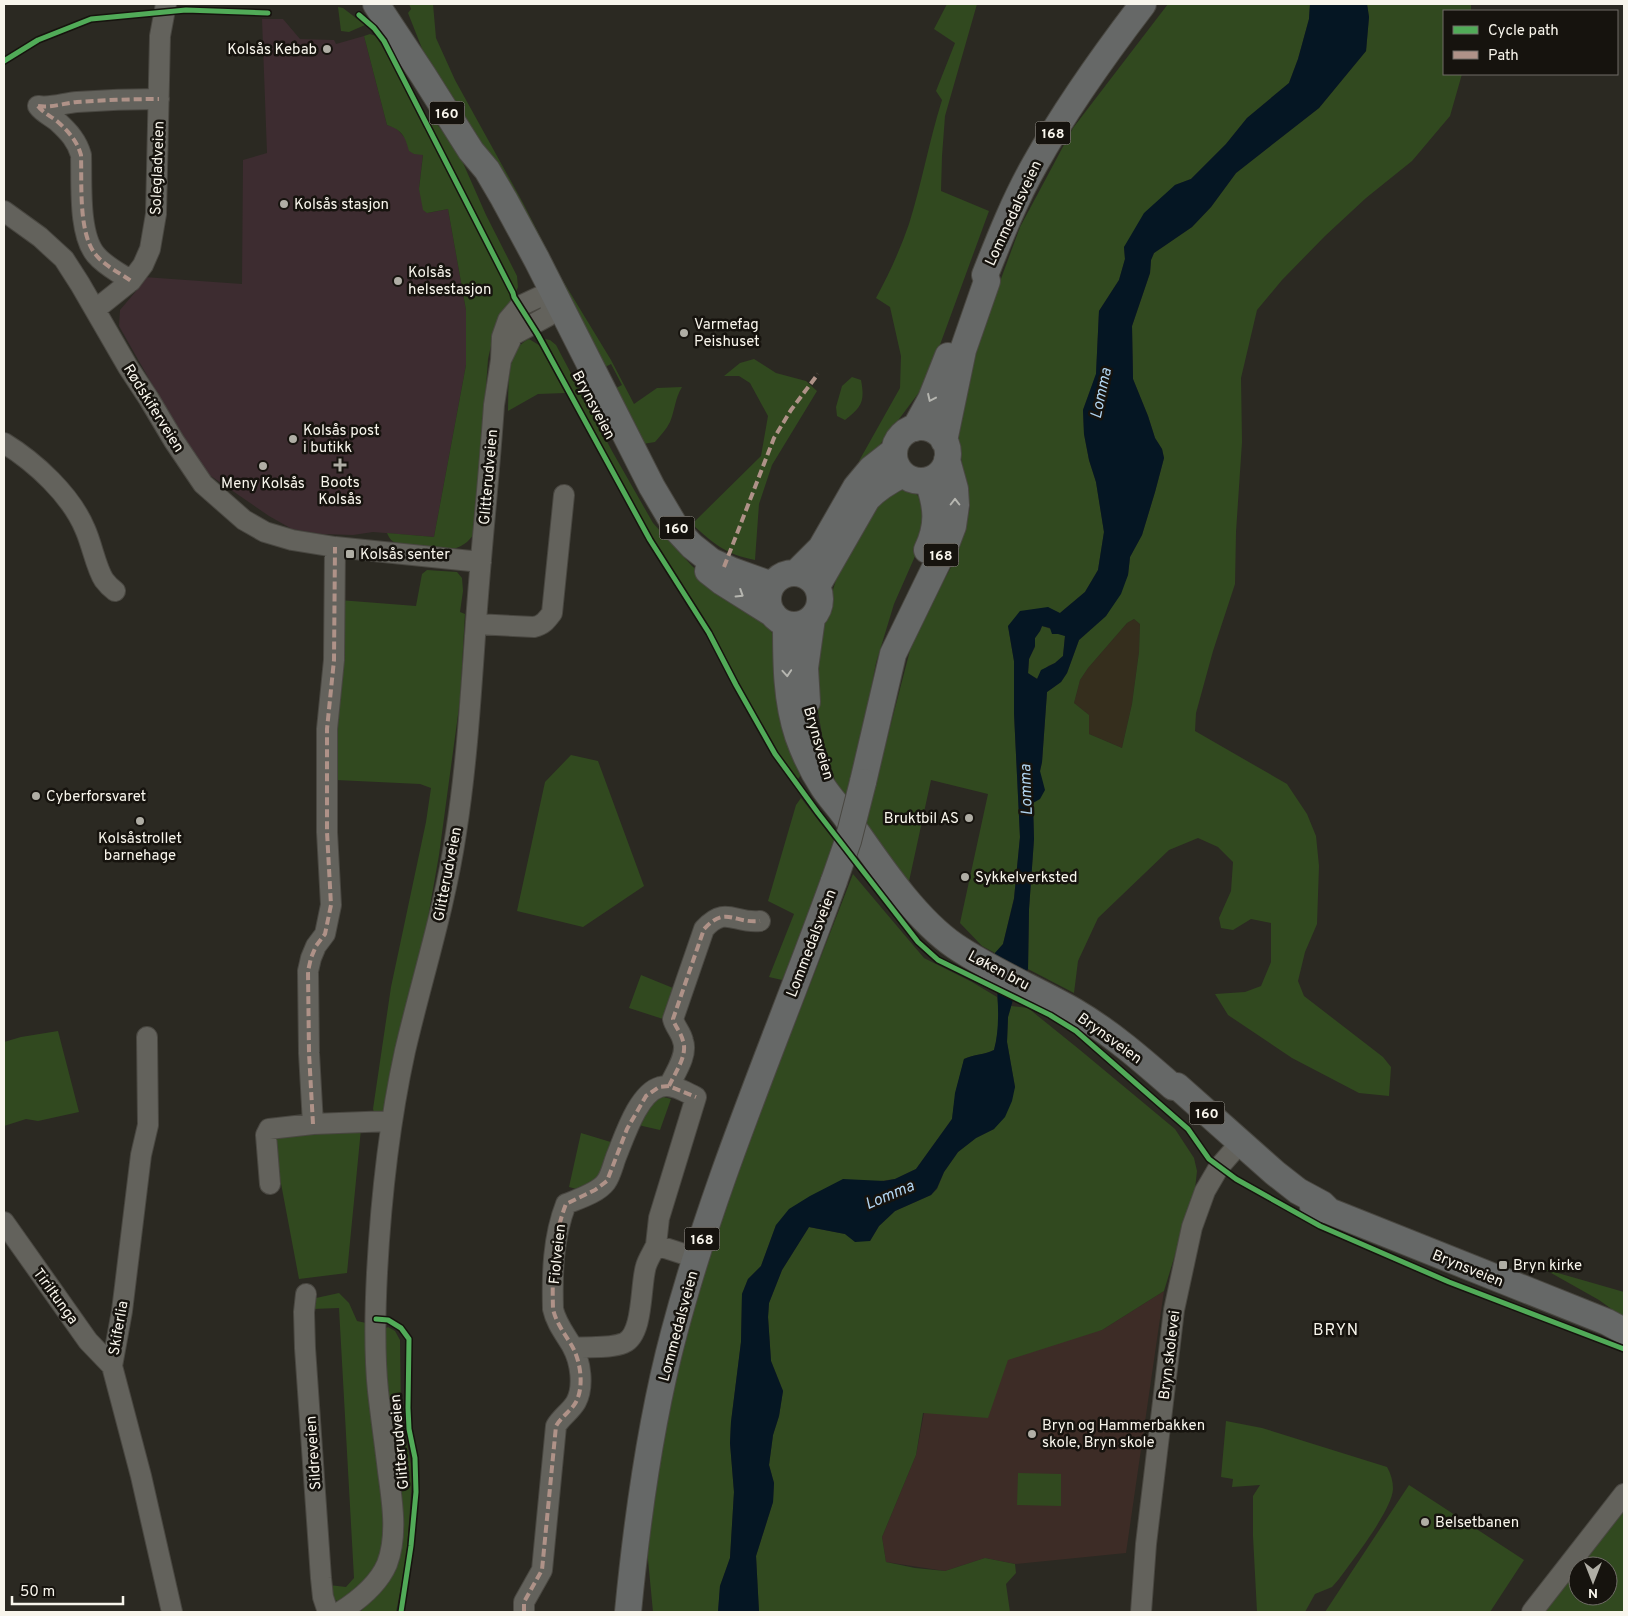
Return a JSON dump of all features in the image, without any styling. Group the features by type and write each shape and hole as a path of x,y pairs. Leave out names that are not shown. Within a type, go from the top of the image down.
{"main road":[{"name":"Brynsveien","path":"376,4 471,152 478,172 548,304 678,530 692,546 711,561 772,585"},
{"name":"Lommedalsveien","path":"915,428 931,399 979,278 985,275 1018,196 1044,148 1081,90 1143,4"},
{"name":"Lommedalsveien","path":"628,1612 651,1441 674,1334 696,1258 746,1116 848,841 888,668 897,643 933,573 953,526 956,505 955,488 945,451 963,350 987,281 985,275"},
{"name":"Brynsveien","path":"548,304 637,485 658,518 678,543 710,574 779,619 788,688 797,734 807,758 823,787 885,871 932,927 955,946"},
{"path":"915,428 928,428 934,431 945,451"},
{"name":"168","path":"908,468 897,442 902,434 915,428"},
{"name":"168","path":"806,580 821,548 856,487 871,469 908,468 937,476 943,469 945,451"},
{"name":"Lommedalsveien","path":"897,643 900,614 935,532 936,510 933,496 908,468"},
{"path":"772,585 784,575 806,580"},
{"name":"160","path":"806,580 821,599 819,608 812,618"},
{"name":"160","path":"772,585 768,598 769,606 779,619"},
{"name":"Brynsveien","path":"812,618 805,668 807,704 822,763 840,808"},
{"path":"779,619 796,626 806,623 812,618"},
{"name":"Løken bru","path":"955,946 974,958 1044,994"},
{"name":"Brynsveien","path":"1044,994 1106,1032 1173,1086 1174,1092 1214,1137 1235,1148 1248,1169 1288,1197 1316,1209 1329,1211 1618,1327"}],"street":[{"name":"Solegladveien","path":"96,309 131,281 143,265 150,249 156,214 159,99 164,12"},
{"path":"131,281 100,259 91,247 85,229 81,155 78,144 57,121 38,106 45,107 73,102 102,100 159,99"},
{"name":"Rødskiferveien","path":"7,218 40,237 64,259 96,309 128,367 203,484 244,520 266,532 292,540 335,547 481,562"},
{"name":"Glitterudveien","path":"340,1612 355,1603 379,1579 387,1565 392,1548 392,1503 378,1389 376,1305 381,1215 391,1121 406,1050 439,920 456,833 471,691 494,405 501,360 502,336 508,320 520,306 548,304"},
{"path":"4,443 39,470 58,488 85,528 104,579 115,592"},
{"path":"476,624 534,627 547,621 552,613 564,495"},
{"path":"313,1124 309,1053 308,971 316,946 325,934 332,905 327,832 327,729 334,660 335,547"},
{"path":"573,1348 616,1345 625,1342 633,1336 638,1317 646,1264 656,1245 660,1218 696,1097 669,1086 684,1049 682,1038 674,1026 673,1019 704,929 712,920 722,916 746,921 760,921"},
{"name":"Skiferlia","path":"147,1037 148,1125 141,1155 122,1311 112,1366 143,1486 172,1612"},
{"name":"Fiolveien","path":"524,1612 524,1602 542,1570 556,1426 560,1418 574,1405 580,1389 579,1368 573,1348 555,1317 553,1309 554,1252 560,1220 566,1204 595,1190 607,1181 627,1129 646,1096 659,1087 669,1086"},
{"path":"270,1184 266,1131 268,1129 313,1124 391,1121"},
{"name":"Bryn skolevei","path":"1141,1612 1147,1534 1174,1310 1192,1227 1204,1191 1219,1167 1235,1148"},
{"name":"Tiriltunga","path":"4,1222 88,1341 112,1366"},
{"path":"656,1245 696,1258"},
{"name":"Sildreveien","path":"306,1294 304,1312 305,1348 321,1578 323,1597 328,1612"},
{"path":"1532,1612 1624,1494"}],"shaded area":[{"path":"262,19 283,19 300,39 334,40 336,44 364,36 387,125 396,128 405,138 414,154 423,154 419,189 427,213 448,209 466,310 466,365 434,537 373,532 353,535 322,534 292,529 269,516 208,474 203,468 174,423 119,326 120,310 137,290 144,277 242,284 243,160 267,153"},
{"path":"1134,619 1140,624 1139,652 1132,704 1122,748 1089,734 1089,715 1074,703 1080,680 1088,668 1127,623"},
{"name":"Bryn og Hammerbakken skole, Bryn skole","path":"1164,1291 1126,1553 1015,1564 985,1558 945,1571 886,1562 882,1537 916,1455 924,1413 927,1350 1102,1330"}],"green space":[{"path":"409,4 433,4 436,38 455,80 523,203 563,281 611,360 634,404 657,388 682,387 670,422 655,442 643,444 612,390 622,385 611,364 599,370 425,56 408,13 411,9"},
{"path":"947,4 977,4 945,116 941,191 989,211 926,383 870,458 859,461 900,388 901,356 890,307 876,298 894,262 909,224 942,100 936,91 955,43 934,29"},
{"path":"1168,4 1310,4 1309,19 1289,83 1247,118 1226,144 1191,179 1175,185 1124,247 1125,259 1119,280 1099,311 1096,374 1083,410 1084,434 1096,482 1104,532 1098,570 1085,592 1060,613 1008,626 1014,661 1014,713 1020,837 1014,898 1003,944 995,953 982,946 960,923 988,794 931,780 908,886 863,831 914,635 955,560 970,508 958,440 973,355 1020,227 1073,128"},
{"path":"1367,4 1471,4 1471,10 1443,10 1443,75 1462,75 1450,116 1412,161 1366,198 1325,236 1282,280 1257,310 1241,378 1242,442 1236,532 1235,584 1213,651 1196,713 1195,731 1287,784 1307,814 1316,836 1319,866 1317,924 1305,952 1298,981 1304,996 1383,1057 1391,1067 1389,1096 1359,1093 1292,1058 1228,1015 1215,994 1245,992 1261,986 1271,962 1271,923 1251,919 1233,930 1221,928 1219,918 1231,891 1233,862 1218,847 1198,838 1169,850 1098,918 1078,961 1074,993 1028,969 1029,909 1034,839 1033,803 1042,762 1047,692 1061,682 1067,673 1079,640 1106,616 1128,575 1130,557 1142,535 1164,458 1133,379 1132,326 1150,273 1151,260 1154,253 1192,227 1211,207 1236,173 1319,108 1366,51 1369,17","holes":["1134,619 1140,624 1139,652 1132,704 1122,748 1089,734 1089,715 1074,703 1080,680 1088,668 1127,623"]},
{"path":"338,7 343,8 365,25 349,32 341,31"},
{"path":"370,34 376,36 398,74 424,128 435,122 456,147 486,215 517,276 518,287 495,328 488,359 476,530 467,542 453,549 435,549 398,544 391,540 387,533 434,537 466,365 466,310 448,209 427,213 423,210 419,189 423,155 414,154 409,151 402,134 387,125 364,36"},
{"path":"529,339 539,345 565,393 538,394 508,411 512,361 521,344"},
{"path":"545,339 550,340 556,345 612,451 653,523 692,566 715,586 763,620 773,634 802,773 797,781 770,741 710,628 650,537"},
{"path":"754,359 776,373 806,381 817,391 772,465 759,504 755,560 736,555 721,547 692,524 761,456 768,416 750,383 739,376 724,376 740,363"},
{"path":"852,377 861,380 863,393 859,407 845,420 837,416 836,407 842,386"},
{"path":"900,488 915,493 926,506 916,554 894,604 876,663 865,721 846,800 836,783 824,746 815,694 817,640 837,577 869,513"},
{"path":"427,570 457,572 462,578 463,591 460,612 465,614 460,700 439,855 427,923 384,1111 375,1116 373,1109 391,987 426,822 431,788 420,784 336,780 339,600 416,606 422,574"},
{"path":"1042,626 1065,636 1063,656 1048,666 1038,679 1028,674 1029,659 1035,647 1035,638"},
{"path":"571,755 598,761 644,886 583,927 517,911 545,782"},
{"path":"801,798 836,843 795,956 782,980 769,977 794,914 768,901 796,805"},
{"path":"853,874 924,958 997,997 999,1024 994,1050 964,1059 956,1091 952,1119 916,1169 895,1179 874,1182 776,1225 761,1266 748,1279 742,1294 741,1342 730,1443 734,1492 730,1558 720,1586 718,1612 653,1612 647,1549 660,1458 679,1359 723,1208"},
{"path":"641,975 673,988 663,1019 629,1008"},
{"path":"1011,1006 1028,1008 1080,1050 1175,1129 1194,1158 1197,1171 1195,1189 1164,1291 1102,1330 1008,1360 988,1418 923,1413 916,1455 882,1537 886,1562 915,1568 945,1571 985,1558 1015,1564 1016,1573 1006,1584 1010,1612 759,1612 756,1556 773,1502 774,1483 769,1465 773,1435 779,1416 783,1391 771,1361 768,1317 769,1303 782,1270 809,1227 845,1234 855,1241 870,1241 879,1226 895,1211 931,1195 937,1189 944,1172 958,1152 976,1138 994,1129 1015,1087 1007,1042 1008,1017"},
{"path":"58,1031 79,1112 38,1121 26,1119 4,1126 4,1042 21,1037"},
{"path":"657,1095 671,1099 660,1130 638,1125"},
{"path":"361,1129 347,1273 299,1279 273,1141 286,1132"},
{"path":"581,1133 614,1143 602,1179 580,1190 569,1187"},
{"path":"1544,1269 1624,1292 1624,1318 1599,1300"},
{"path":"339,1293 349,1303 357,1321 366,1323 376,1455 386,1527 381,1555 365,1584 339,1602 330,1597 329,1585 346,1587 354,1578 339,1308 312,1309 316,1298"},
{"path":"388,1327 395,1331 400,1340 401,1412 411,1464 412,1481 406,1562 396,1612 360,1612 380,1592 390,1578 388,1421 384,1329"},
{"path":"1226,1421 1262,1428 1387,1467 1390,1472 1393,1489 1391,1498 1379,1522 1339,1579 1332,1587 1315,1594 1305,1612 1257,1612 1253,1496 1260,1485 1232,1487 1233,1479 1221,1477"},
{"path":"1018,1473 1061,1474 1061,1506 1017,1505"},
{"name":"Belsetbanen","path":"1409,1485 1524,1560 1490,1612 1325,1612"},
{"path":"1624,1507 1624,1612 1542,1612 1568,1579 1568,1606 1618,1606 1618,1556 1586,1556"}],"water":[{"name":"Lomma","path":"1310,4 1367,4 1369,17 1366,51 1319,108 1236,173 1211,207 1192,227 1154,253 1151,260 1150,273 1132,326 1133,379 1164,458 1142,535 1130,557 1128,575 1121,594 1106,616 1079,640 1067,673 1061,682 1047,692 1040,771 1045,790 1040,799 1033,803 1034,839 1029,909 1028,969 1015,993 1008,1017 1007,1042 1015,1087 1012,1101 1005,1117 994,1129 976,1138 958,1152 931,1195 895,1211 879,1226 870,1241 855,1242 845,1234 809,1227 782,1270 769,1303 768,1317 771,1361 783,1391 779,1416 773,1435 769,1465 774,1483 773,1502 756,1556 759,1612 718,1612 720,1586 730,1558 734,1492 730,1443 731,1422 741,1342 742,1294 748,1279 761,1266 776,1225 789,1209 843,1179 884,1181 895,1179 916,1169 952,1119 955,1093 964,1059 994,1050 998,1027 995,953 1003,944 1014,899 1020,837 1014,713 1014,661 1008,626 1020,611 1048,607 1060,613 1085,592 1098,570 1104,532 1096,482 1084,434 1083,410 1096,374 1099,311 1119,280 1125,259 1124,247 1144,213 1175,185 1191,179 1226,144 1247,118 1289,83 1309,19","holes":["1042,626 1050,628 1052,634 1065,636 1063,656 1055,663 1041,670 1037,679 1028,673 1029,659 1035,646 1035,638"]}],"marked path":[{"path":"38,106 128,99 159,99"},
{"path":"38,106 66,129 75,141 81,155 82,208 90,246 104,263 131,281"},
{"path":"724,567 774,438 791,410 818,374"},
{"path":"313,1124 309,1053 308,971 316,946 325,934 331,905 327,832 327,729 334,660 335,547"},
{"path":"669,1086 684,1052 682,1038 673,1019 704,929 718,918 730,917 760,921"},
{"path":"524,1612 524,1602 542,1570 556,1426 576,1402 581,1382 578,1359 558,1324 553,1309 554,1256 558,1229 566,1204 595,1190 607,1181 627,1129 646,1096 659,1087 669,1086 696,1097"}],"cycle path":[{"path":"4,61 38,40 91,19 186,10 268,13"},
{"path":"359,15 374,28 384,41 514,297 538,335 650,540 709,633 775,754 918,942 938,960 1050,1015 1076,1031 1188,1129 1209,1159 1236,1179 1320,1226 1449,1282 1624,1349"},
{"path":"376,1319 388,1320 401,1328 409,1339 408,1408 409,1429 415,1458 416,1492 411,1546 401,1612"}],"place":[{"name":"Kolsås Kebab","path":"327,49"},
{"name":"Kolsås stasjon","path":"284,204"},
{"name":"Kolsås helsestasjon","path":"398,281"},
{"name":"Varmefag Peishuset","path":"684,333"},
{"name":"Kolsås post i butikk","path":"293,439"},
{"name":"Boots Kolsås","path":"340,465"},
{"name":"Meny Kolsås","path":"263,466"},
{"name":"Kolsås senter","path":"350,554"},
{"name":"Cyberforsvaret","path":"36,796"},
{"name":"Bruktbil AS","path":"969,818"},
{"name":"Kolsåstrollet barnehage","path":"140,821"},
{"name":"Sykkelverksted","path":"965,877"},
{"name":"Bryn kirke","path":"1503,1265"},
{"name":"Bryn og Hammerbakken skole, Bryn skole","path":"1032,1434"},
{"name":"Belsetbanen","path":"1425,1522"}],"district":[{"name":"BRYN","path":"1336,1329"}]}
